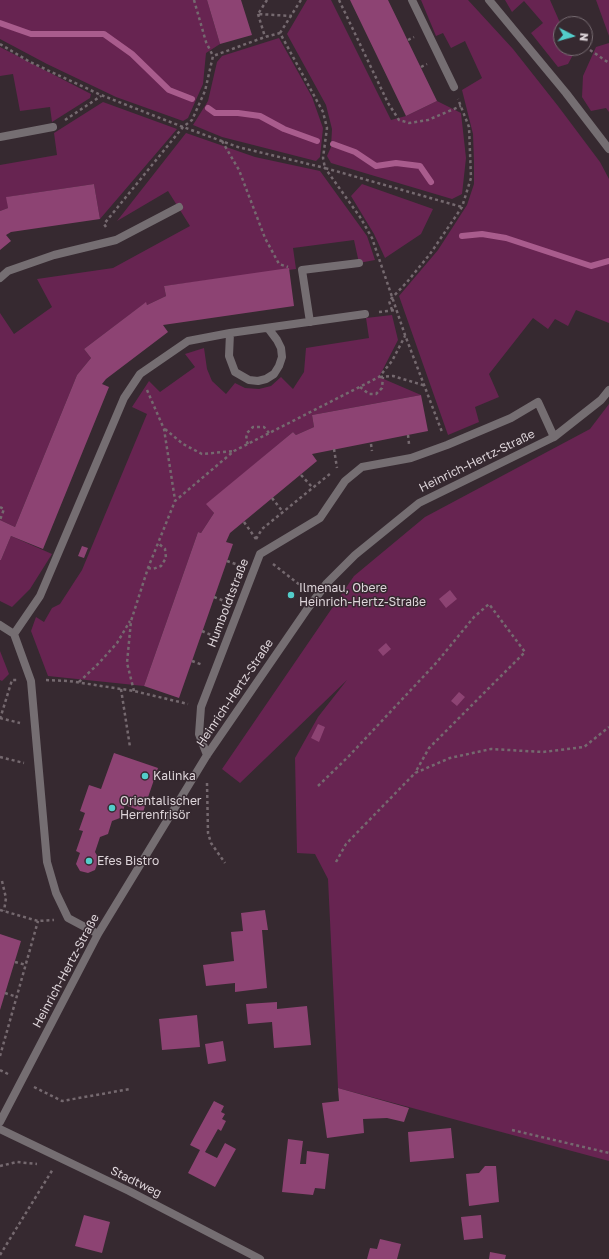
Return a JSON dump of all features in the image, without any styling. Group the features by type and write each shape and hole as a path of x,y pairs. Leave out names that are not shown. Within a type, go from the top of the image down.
{"street":[{"path":"412,0 454,87"},
{"path":"489,0 566,93 609,149"},
{"path":"0,137 54,127"},
{"path":"0,278 8,271 54,254 116,240 179,207"},
{"path":"310,322 302,270 360,263"},
{"path":"14,634 40,596 124,398 140,374 188,341 230,333 365,314"},
{"path":"230,333 229,356 233,368 242,377 258,381 266,379 274,374 282,357 281,348 268,328"},
{"name":"Heinrich-Hertz-Straße","path":"0,1122 98,934 207,755 308,608 327,583 355,555 419,503 554,437 601,400 609,390"},
{"name":"Humboldtstraße","path":"207,755 199,734 201,707 260,554 320,518 345,481 362,467 411,458 447,445 511,418 538,402 554,437"},
{"path":"0,625 14,634 31,681 47,862 56,893 68,918 98,934"},
{"name":"Stadtweg","path":"0,1129 58,1158 129,1190 260,1259"}],"path":[{"path":"116,240 104,224 183,127 192,120 206,91 213,56 206,42 194,0"},
{"path":"265,37 258,14 267,0"},
{"path":"213,56 280,33 301,0"},
{"path":"339,0 388,103 399,120 409,123 428,120 461,106"},
{"path":"258,14 292,16"},
{"path":"280,33 323,112 327,128 323,158 325,168 360,217 372,238 405,335 426,386 447,445"},
{"path":"0,44 30,62 101,95 238,147 325,168 462,207"},
{"path":"593,52 609,63"},
{"path":"392,310 389,300 407,282 430,254 462,207 471,178 469,128 454,87"},
{"path":"54,127 101,95"},
{"path":"221,141 239,170 265,238 279,264 302,270"},
{"path":"360,387 369,394 376,394 382,388 381,377 392,361 405,335"},
{"path":"140,374 164,429 175,501"},
{"path":"134,691 127,662 131,621 148,568 175,501 234,451 381,377 393,376 426,386"},
{"path":"248,444 246,440 247,432 253,427 264,427 269,433"},
{"path":"164,429 183,444 202,454 234,451"},
{"path":"334,449 337,469"},
{"path":"256,539 262,529 337,469 362,467"},
{"path":"301,475 313,488"},
{"path":"272,498 283,512"},
{"path":"0,507 4,509 0,520"},
{"path":"244,522 256,539 260,554 296,582"},
{"path":"148,568 157,568 161,566 166,558 165,549 158,543"},
{"path":"318,786 349,756 437,662 474,617 489,604 525,652 429,748 415,773 346,844 336,862"},
{"path":"79,682 117,643 131,621"},
{"path":"31,681 12,680 0,718 22,724 34,724"},
{"path":"48,680 79,682 134,691 201,707"},
{"path":"121,689 130,747"},
{"path":"415,773 450,758 491,749 543,752 584,747 609,727"},
{"path":"207,755 208,833 211,843 225,863"},
{"path":"0,757 26,764 38,763"},
{"path":"2,881 6,898 2,910 38,922 68,918"},
{"path":"0,1056 38,922"},
{"path":"14,962 26,965"},
{"path":"5,993 17,997"},
{"path":"21,1081 62,1101 130,1089"},
{"path":"512,1130 609,1153"},
{"path":"0,1256 58,1158"},
{"path":"0,1166 17,1162 40,1165"},
{"path":"47,1166 53,1167"}],"shaded area":[{"path":"0,0 207,0 220,44 206,53 203,84 188,118 183,121 116,97 47,64 0,39"},
{"path":"307,0 331,0 391,120 406,116 437,101 461,113 466,158 462,194 452,199 331,163 327,156 331,147 332,129 326,105 287,34"},
{"path":"421,0 468,0 513,49 558,106 600,162 609,179 609,323 576,310 568,326 555,319 548,329 533,318 489,374 499,397 475,407 479,422 448,435 399,296 438,250 467,205 474,184 473,134 462,90 482,78 465,41 451,48 443,33 436,36"},
{"path":"505,0 550,0 557,16 553,16 553,56 572,56 568,64 558,67 531,33 543,23 524,1 512,12"},
{"path":"596,0 609,0 609,36"},
{"path":"279,38 312,97 323,128 320,157 316,161 222,137 193,125 208,101 217,62 222,56"},
{"path":"609,43 609,112 606,108 591,111 582,97 583,76 596,47"},
{"path":"0,47 91,94 90,98 52,122 50,107 20,111 13,74 0,76"},
{"path":"103,102 177,129 100,219 94,184 7,197 8,208 0,211 0,165 57,155 54,133"},
{"path":"186,133 255,157 320,171 367,236 375,260 359,263 354,240 293,248 296,269 164,286 166,296 147,305 145,303 84,349 91,358 77,375 15,527 0,520 0,313 14,334 52,307 37,279 113,268 190,226 168,191 117,221"},
{"path":"362,184 433,209 421,234 385,258 374,234 351,196"},
{"path":"392,315 398,340 379,377 421,395 312,415 314,427 296,435 293,432 207,504 214,513 201,533 198,532 144,686 48,676 31,631 36,617 44,622 52,608 60,604 82,570 147,414 132,407 149,381 160,392 195,367 185,354 204,348 207,369 212,381 226,394 235,383 245,388 259,389 271,386 281,377 293,389 304,372 306,348 369,338 366,318"},
{"path":"609,404 609,1161 338,1088 328,879 315,854 297,853 295,758 318,717 347,680 240,783 222,769 354,576 425,517 590,429"},
{"path":"11,536 52,554 30,589 12,607 0,601 0,560"},
{"path":"0,651 9,674 2,681 0,680"}],"building":[{"path":"207,0 241,0 252,35 220,44"},
{"path":"350,0 388,0 437,101 406,116"},
{"path":"94,184 100,219 11,232 6,235 11,241 0,250 0,211 8,208 6,197"},
{"path":"289,268 294,306 163,325 168,332 106,379 102,384 109,387 43,549 11,536 0,560 0,520 15,527 77,375 91,358 84,349 146,302 147,305 166,296 164,286"},
{"path":"421,395 428,431 312,454 317,461 230,533 226,542 233,544 179,698 144,686 198,532 201,533 214,513 206,504 293,432 296,435 314,427 312,415"},
{"path":"82,546 88,548 84,558 78,556"},
{"path":"450,590 457,599 446,608 439,599"},
{"path":"386,643 391,649 383,656 378,650"},
{"path":"459,692 465,697 457,706 451,701"},
{"path":"318,724 325,727 319,742 311,738"},
{"path":"114,753 158,768 143,812 125,805 120,818 112,821 108,834 100,837 95,852 99,859 95,870 88,873 80,871 76,864 80,853 76,851 83,831 79,830 85,813 80,811 89,785 101,789"},
{"path":"265,910 268,930 262,930 267,988 235,992 235,983 206,986 203,965 234,961 231,932 243,931 241,913"},
{"path":"0,934 21,941 0,1010"},
{"path":"277,1002 277,1009 307,1006 311,1045 274,1048 272,1022 248,1024 246,1004"},
{"path":"197,1015 200,1047 162,1050 159,1019"},
{"path":"223,1041 226,1061 208,1064 205,1044"},
{"path":"338,1088 409,1108 404,1122 387,1118 363,1119 364,1133 327,1138 322,1103 339,1101"},
{"path":"214,1101 224,1106 221,1112 225,1114 222,1119 226,1121 221,1131 218,1129 205,1152 217,1158 225,1143 236,1149 215,1187 188,1173 200,1150 190,1145"},
{"path":"451,1128 454,1158 410,1162 408,1132"},
{"path":"288,1139 303,1141 300,1164 306,1164 307,1151 329,1154 325,1189 315,1188 313,1195 282,1192"},
{"path":"485,1166 496,1166 499,1202 469,1206 466,1174 479,1173"},
{"path":"84,1215 110,1222 102,1253 75,1246"},
{"path":"481,1215 483,1238 464,1240 461,1217"},
{"path":"380,1239 401,1244 397,1259 367,1259 370,1248 377,1249"},
{"path":"490,1252 506,1255 505,1259 489,1259"}],"waterway":[{"path":"0,23 31,34 104,34 132,54 169,90 192,99"},
{"path":"208,108 215,113 238,113 260,116 284,129 317,141"},
{"path":"333,144 355,152 376,166 396,163 420,166 431,182"},
{"path":"462,236 482,234 506,238 591,266 609,261"}],"place":[{"name":"Ilmenau, Obere Heinrich-Hertz-Straße","path":"291,595"},
{"name":"Kalinka","path":"145,776"},
{"name":"Orientalischer Herrenfrisör","path":"112,808"},
{"name":"Efes Bistro","path":"89,861"}]}
